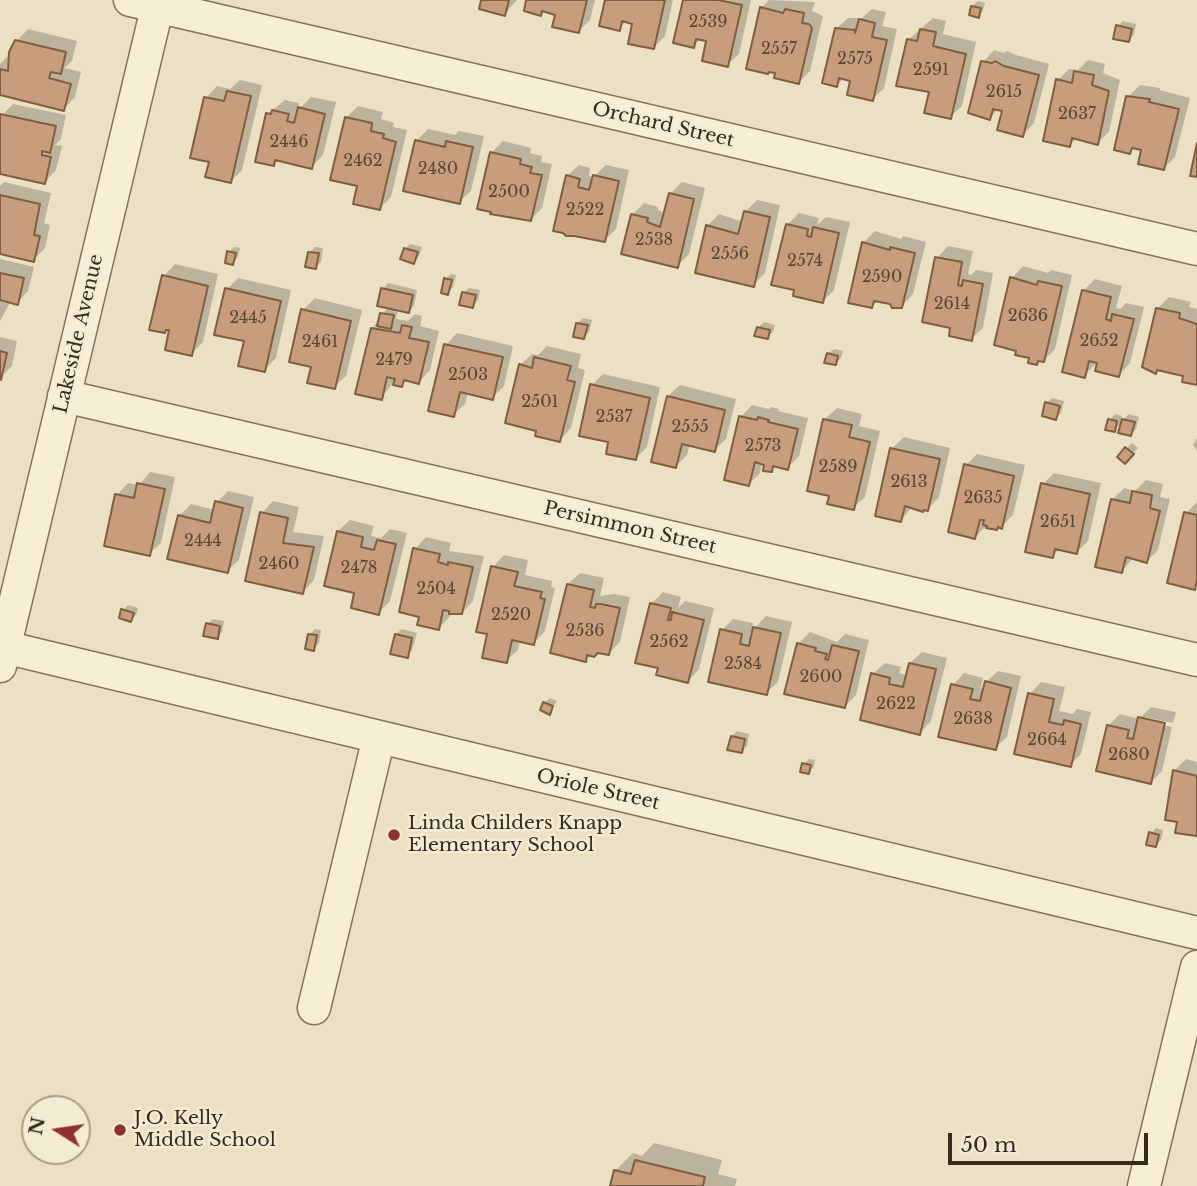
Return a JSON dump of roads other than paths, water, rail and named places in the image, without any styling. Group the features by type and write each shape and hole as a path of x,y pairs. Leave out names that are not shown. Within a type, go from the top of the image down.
{"street":[{"name":"Orchard Street","path":"149,2 1197,249"},
{"name":"Lakeside Avenue","path":"2,654 64,396 149,2"},
{"name":"Persimmon Street","path":"64,396 1197,660"},
{"name":"Oriole Street","path":"2,654 379,737 1197,933"},
{"path":"314,1009 379,737"},
{"path":"1144,1186 1197,967"}],"place":[{"name":"Linda Childers Knapp Elementary School","path":"394,835"},
{"name":"J.O. Kelly Middle School","path":"120,1130"}]}
